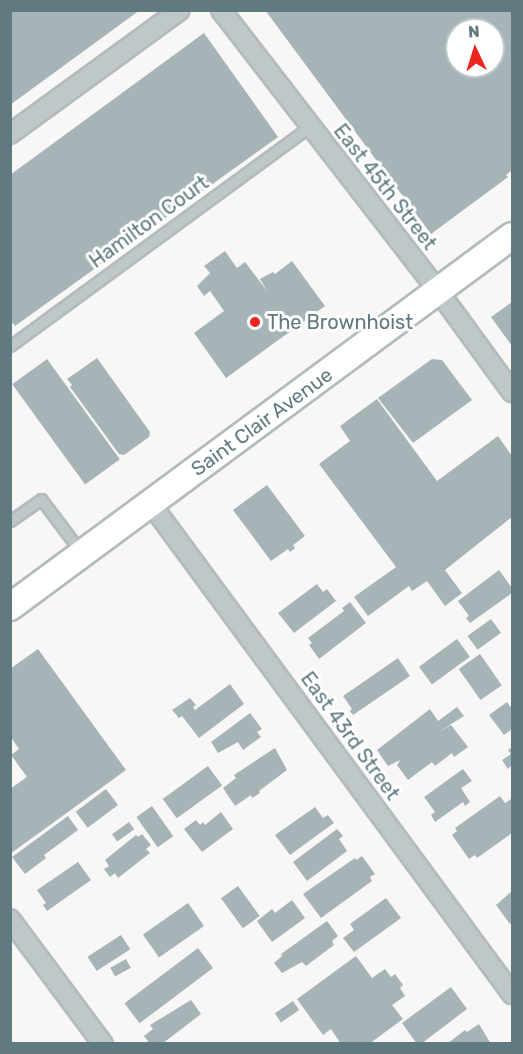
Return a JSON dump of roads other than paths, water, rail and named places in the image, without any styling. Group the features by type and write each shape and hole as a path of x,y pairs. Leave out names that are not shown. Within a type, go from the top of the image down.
{"main road":[{"name":"Saint Clair Avenue","path":"10,607 513,236"}],"street":[{"path":"10,134 180,10"},
{"name":"East 45th Street","path":"221,10 309,127 439,292 513,392"},
{"name":"East 43rd Street","path":"151,504 513,994"},
{"path":"10,919 103,1044"}],"lane":[{"name":"Hamilton Court","path":"10,346 309,127"},
{"path":"10,521 41,499 83,554"}],"place":[{"name":"The Brownhoist","path":"255,322"}]}
